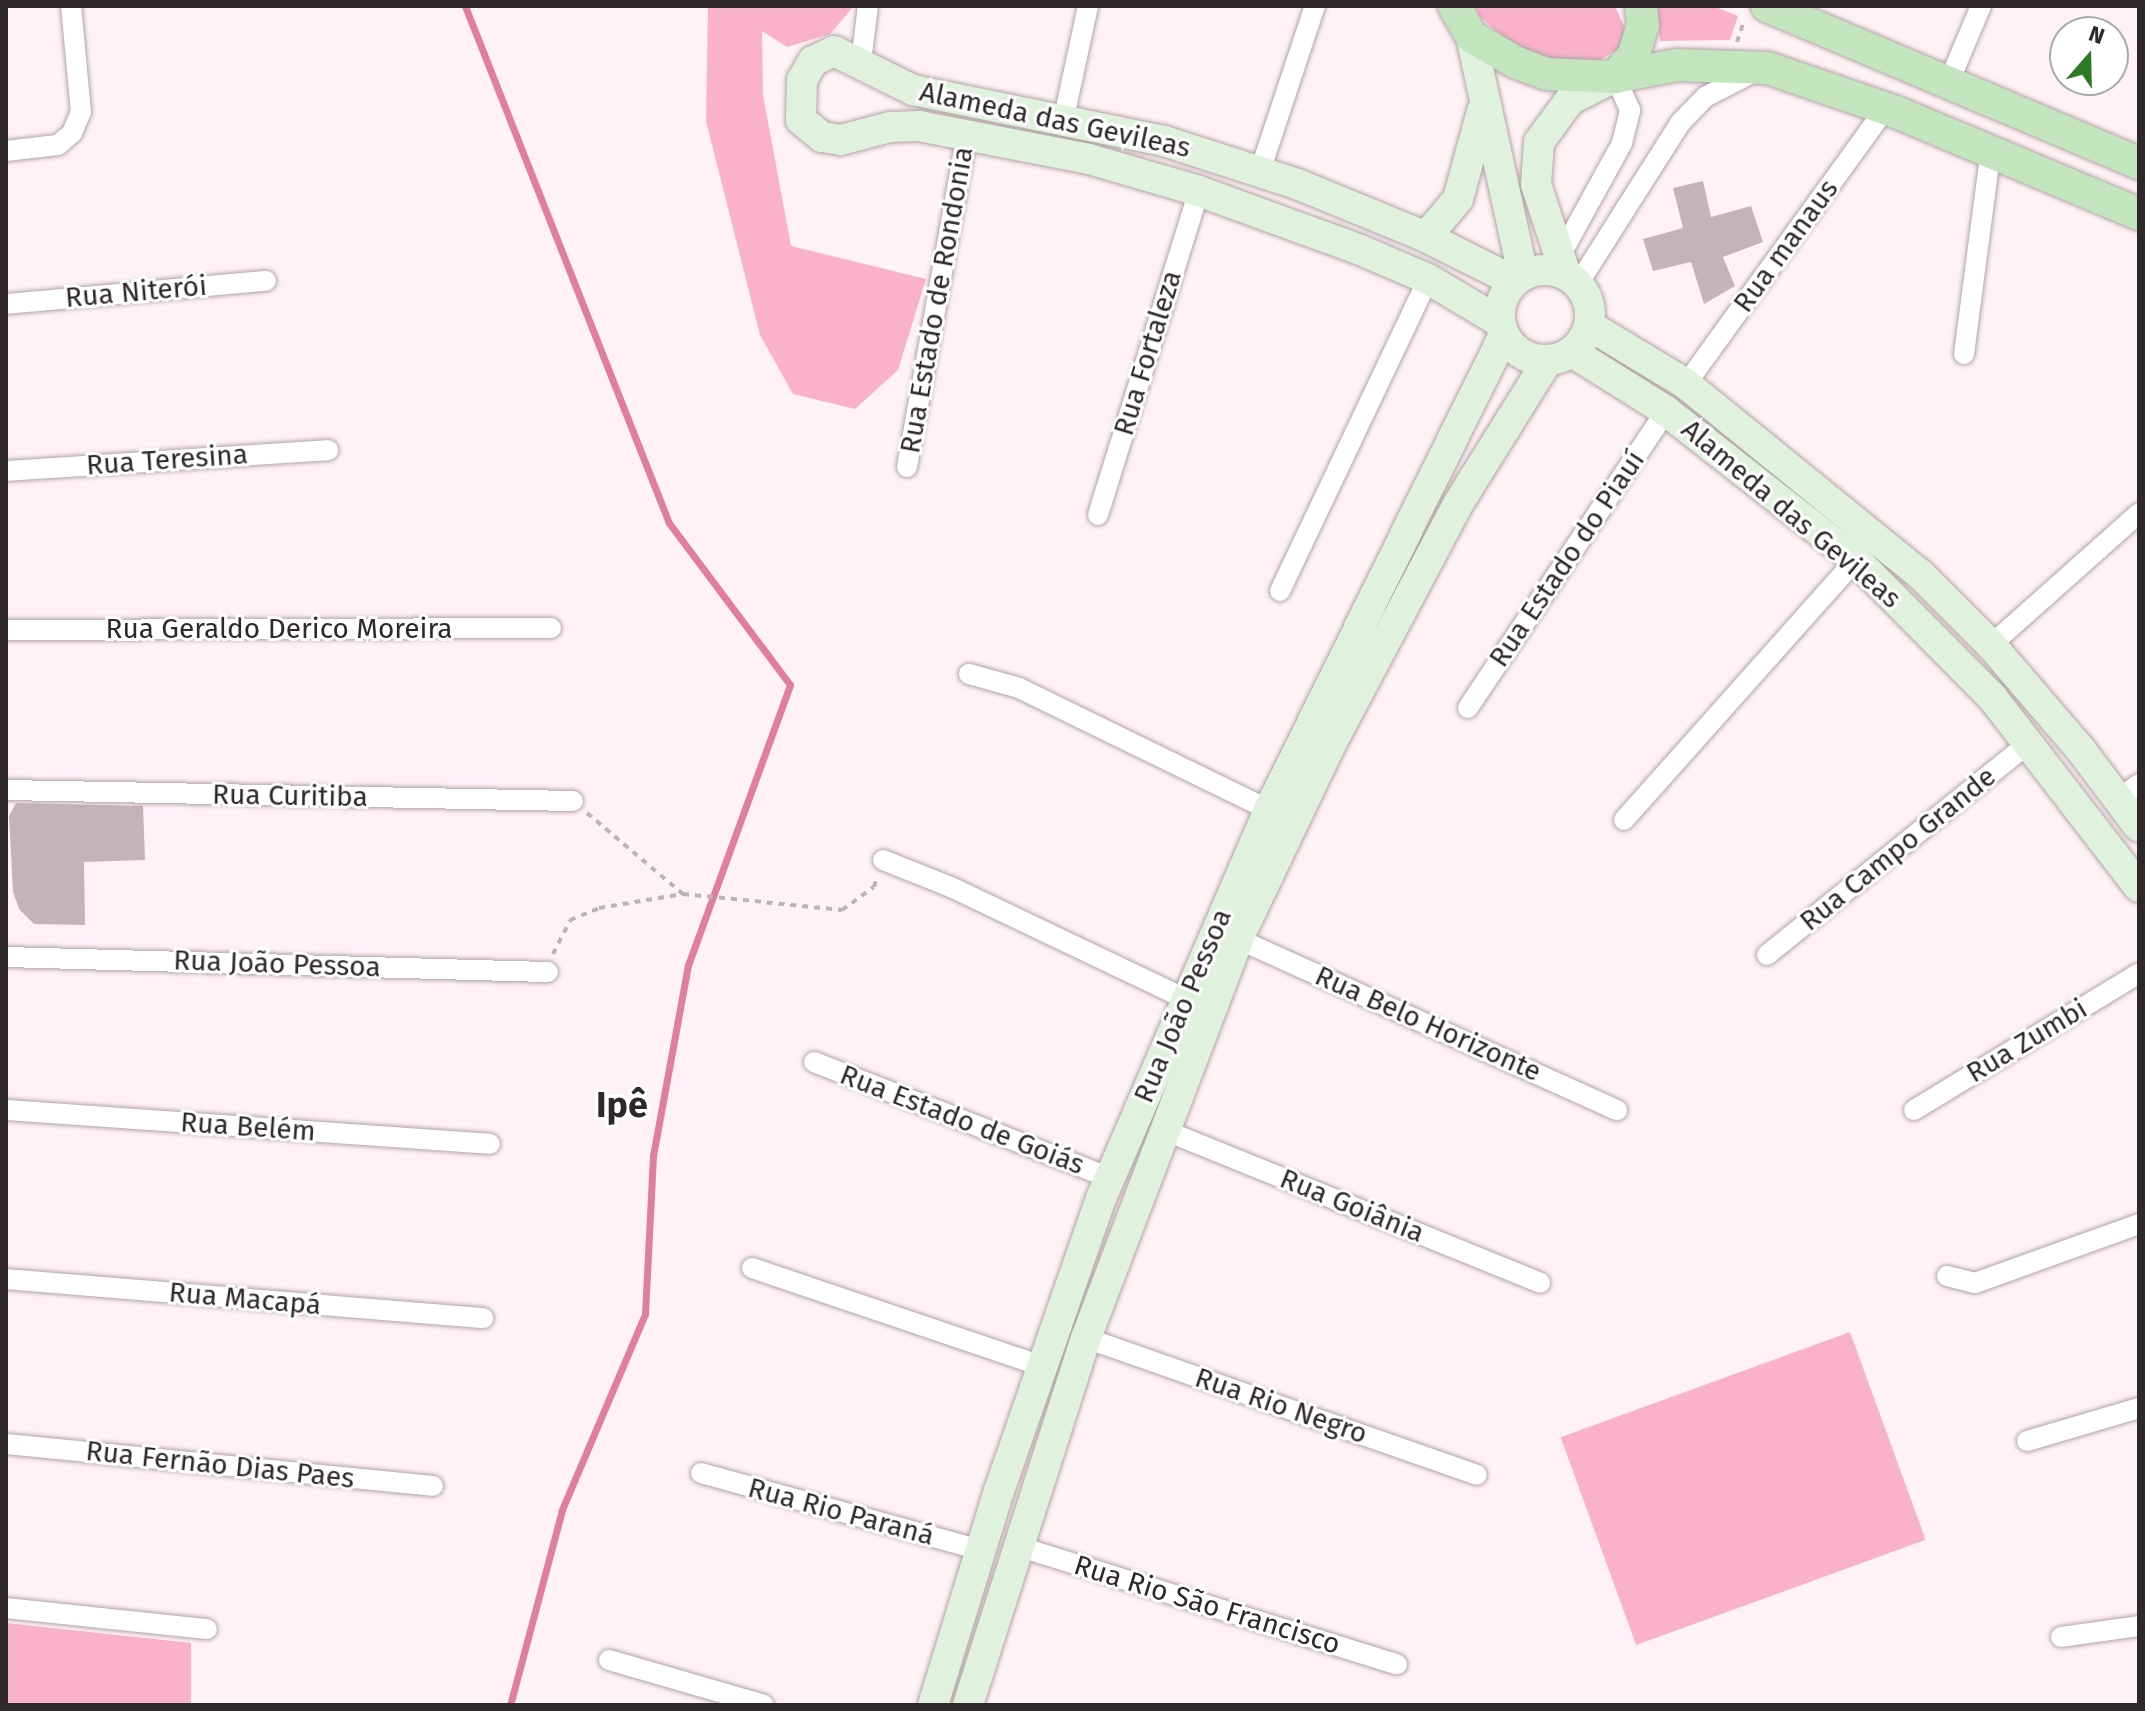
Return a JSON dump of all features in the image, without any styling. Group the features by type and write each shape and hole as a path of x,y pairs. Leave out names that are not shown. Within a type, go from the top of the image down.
{"main road":[{"path":"1454,6 1468,21 1547,74 1615,77 1677,65 1731,63 1768,68 1886,108 2139,214"},
{"path":"1615,77 1634,54 1643,25 1641,6"},
{"path":"1767,6 2139,163"}],"street":[{"path":"6,151 58,145 72,133 81,112 71,6"},
{"path":"861,62 868,6"},
{"path":"1064,117 1088,6"},
{"path":"1260,171 1315,6"},
{"path":"1948,84 1981,6"},
{"path":"1468,21 1519,278 1505,293 1502,329"},
{"name":"Alameda das Gevileas","path":"1568,272 1538,270 1519,278 1260,171 1064,117 913,90 834,51 813,61 797,105 809,131 841,140 890,127 967,132 1199,191 1428,279 1502,329 1522,354 1560,356 1666,411 1856,560 1958,661 2029,743 2139,887"},
{"path":"1568,272 1681,122 1731,80 1768,68"},
{"path":"1560,356 1590,326 1587,296 1568,272 1536,185 1539,142 1570,100 1615,77 1630,110 1622,143 1568,272"},
{"path":"1426,237 1458,199 1484,97"},
{"name":"Rua manaus","path":"1686,384 1886,108"},
{"name":"Rua Estado de Rondonia","path":"907,467 967,132"},
{"path":"1964,354 1991,150"},
{"name":"Rua Fortaleza","path":"1098,515 1199,191"},
{"path":"1280,591 1428,279"},
{"name":"Rua Niterói","path":"6,304 266,281"},
{"name":"Alameda das Gevileas","path":"1590,326 1686,384 1920,574 2129,792 2139,827"},
{"name":"Rua João Pessoa","path":"933,1705 1042,1366 1110,1178 1269,810 1502,329"},
{"name":"Rua João Pessoa","path":"968,1705 1086,1338 1238,939 1330,746 1458,504 1560,356"},
{"name":"Rua Estado do Piauí","path":"1468,708 1666,411"},
{"name":"Rua Teresina","path":"6,471 328,450"},
{"path":"1991,645 2139,513"},
{"path":"1624,820 1856,560"},
{"name":"Rua Geraldo Derico Moreira","path":"6,630 551,628"},
{"path":"969,674 1019,688 1269,810"},
{"name":"Rua Campo Grande","path":"1767,955 2029,743"},
{"name":"Rua Curitiba","path":"6,790 573,801"},
{"path":"883,860 1186,999"},
{"name":"Rua Belo Horizonte","path":"1238,939 1617,1110"},
{"name":"Rua João Pessoa","path":"6,957 546,972"},
{"name":"Rua Zumbi","path":"1914,1110 2139,973"},
{"name":"Rua Estado de Goiás","path":"814,1062 1110,1178"},
{"name":"Rua Belém","path":"6,1110 490,1144"},
{"name":"Rua Goiânia","path":"1164,1130 1540,1283"},
{"path":"1947,1276 1975,1283 2139,1224"},
{"path":"752,1268 1042,1366"},
{"name":"Rua Macapá","path":"6,1279 483,1318"},
{"name":"Rua Rio Negro","path":"1086,1338 1477,1475"},
{"path":"2027,1441 2139,1408"},
{"name":"Rua Fernão Dias Paes","path":"6,1444 433,1486"},
{"name":"Rua Rio Paraná","path":"701,1473 981,1550"},
{"name":"Rua Rio São Francisco","path":"1017,1546 1397,1664"},
{"path":"6,1608 207,1629"},
{"path":"2061,1637 2139,1626"},
{"path":"609,1660 764,1705"}],"path":[{"path":"1731,63 1748,6"},
{"path":"573,801 683,894"},
{"path":"546,972 570,920 599,908 683,894 739,903 842,910 874,887 883,860"}],"shaded area":[{"path":"708,6 854,6 830,34 787,47 762,31 763,95 791,246 926,279 898,370 855,409 793,394 760,335 706,121"},
{"path":"1475,6 1615,6 1626,31 1619,49 1596,62 1550,60 1514,46 1481,18"},
{"path":"1656,6 1713,6 1738,16 1730,40 1660,41"},
{"path":"1850,1332 1926,1540 1636,1645 1561,1437"},
{"path":"6,1623 191,1643 191,1705 6,1705"}],"building":[{"path":"1703,181 1711,217 1751,206 1763,242 1723,257 1735,286 1704,304 1691,262 1653,271 1643,239 1683,228 1673,188"},
{"path":"16,803 143,806 145,860 84,862 85,925 34,924 19,909 13,892 9,816"}],"waterway":[{"path":"465,6 669,523 790,685 688,965 653,1156 645,1314 562,1510 510,1705"}],"district":[{"name":"Ipê","path":"622,1106"}]}
